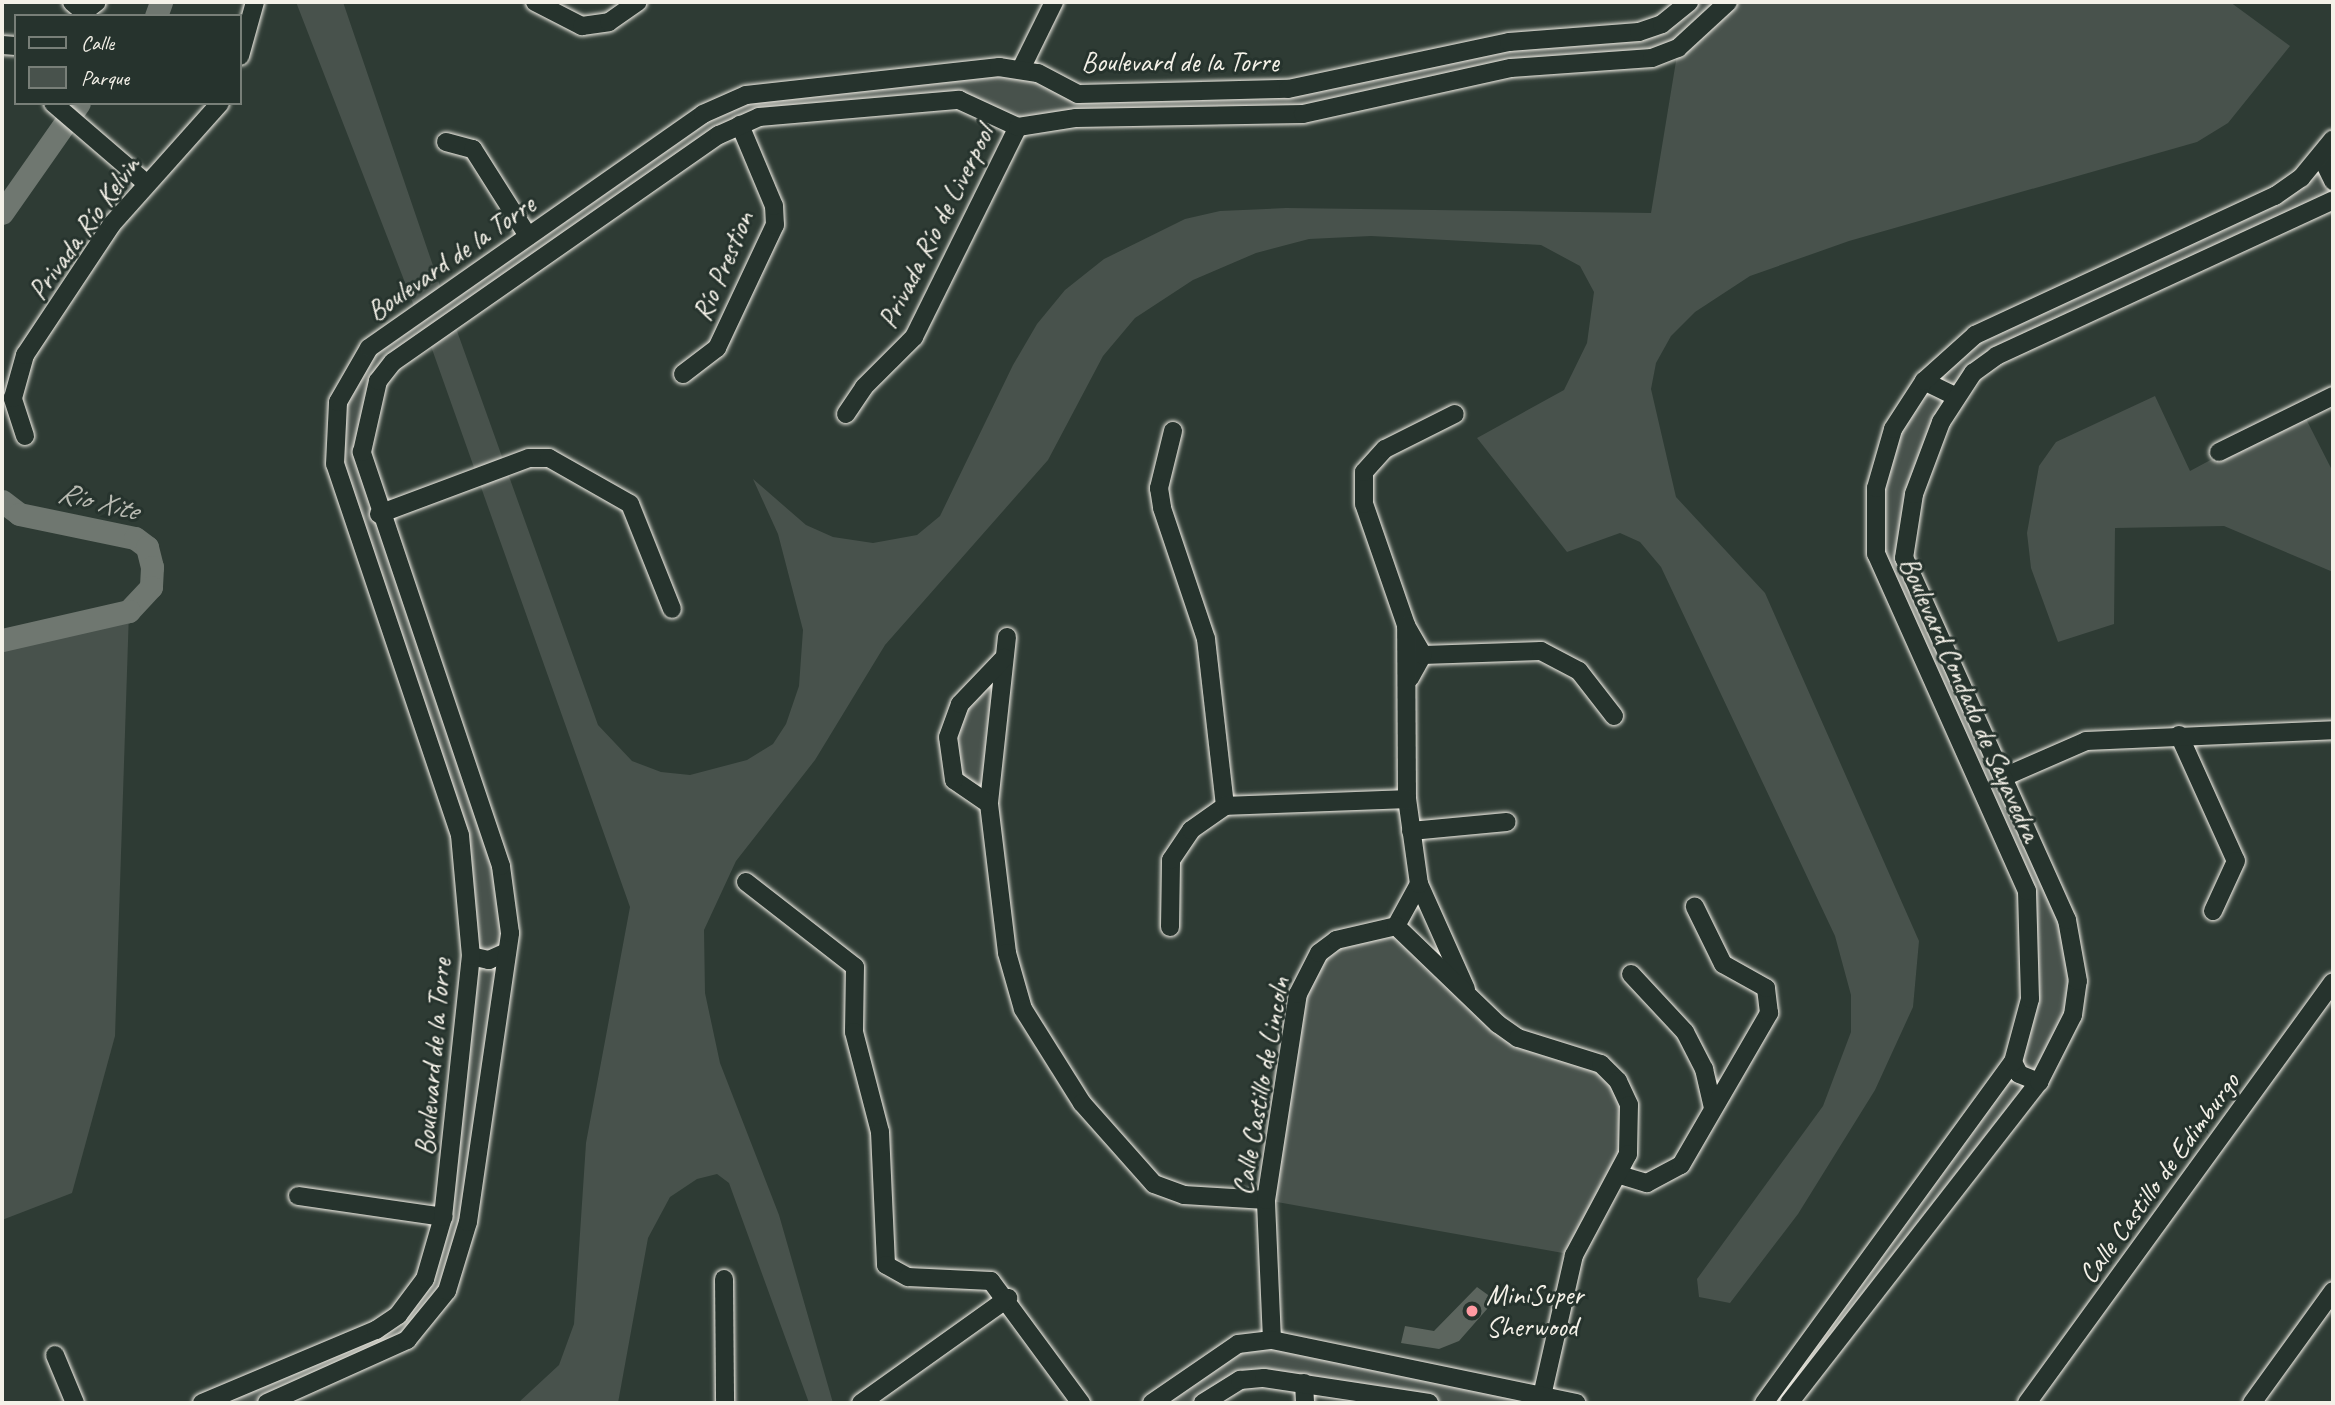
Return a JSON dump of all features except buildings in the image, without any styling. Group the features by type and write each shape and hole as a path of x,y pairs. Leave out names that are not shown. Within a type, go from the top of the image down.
{"street":[{"path":"76,10 89,11 97,2"},
{"path":"242,50 255,2"},
{"path":"535,2 582,26 609,23 638,2"},
{"path":"1021,69 1054,2"},
{"name":"Boulevard de la Torre","path":"202,1403 376,1329 398,1315 425,1279 443,1217 471,956 460,835 341,489 334,433 338,402 369,348 703,114 735,99 964,72 1021,69 1078,94 1314,86 1509,42 1639,32 1662,24 1689,2"},
{"name":"Boulevard de la Torre","path":"267,1403 389,1351 421,1329 447,1291 468,1222 510,912 486,826 379,514 362,452 378,381 393,362 740,125 779,113 958,100 1018,127 1076,118 1303,114 1511,68 1652,58 1678,48 1728,2"},
{"path":"958,100 955,86 964,72"},
{"path":"1076,118 1081,107 1078,94"},
{"path":"55,105 145,182"},
{"name":"Privada Río Kelvin","path":"25,436 13,398 25,355 145,182 217,105"},
{"name":"Río Prestion","path":"683,374 717,348 775,225 774,206 740,125"},
{"name":"Privada Río de Liverpool","path":"846,414 864,387 914,337 1018,127"},
{"name":"Boulevard Condado de Sayavedra","path":"1763,1403 2013,1062 2030,999 2031,928 2027,891 1885,581 1873,524 1883,457 1893,429 1924,381 1975,335 2275,196 2321,156 2333,139"},
{"path":"446,142 473,149 528,236"},
{"path":"2321,156 2333,181"},
{"name":"Boulevard Condado de Sayavedra","path":"1789,1403 2039,1082 2073,1015 2078,981 2067,920 2006,776 1910,576 1903,539 1924,462 1955,396 1996,356 2333,200"},
{"path":"1924,381 1955,396"},
{"path":"2219,452 2333,396"},
{"path":"1423,655 1406,625 1364,504 1364,472 1385,449 1455,414"},
{"path":"1173,430 1159,488 1162,508 1206,639 1225,806"},
{"path":"379,514 529,458 550,458 631,503 672,608"},
{"path":"1873,524 1882,534 1903,539"},
{"path":"1406,625 1404,652 1410,678 1407,799 1419,884 1471,999"},
{"path":"1007,637 989,804 1007,953 1023,1009 1054,1064 1112,1140 1154,1184 1184,1195 1266,1200"},
{"path":"1423,655 1541,651 1578,671 1614,716"},
{"path":"1410,678 1423,655"},
{"path":"989,804 954,780 948,737 960,704 1004,658"},
{"path":"2006,776 2086,741 2333,730"},
{"path":"2179,735 2236,862 2213,911"},
{"path":"1170,928 1166,881 1171,860 1191,830 1225,806 1407,799"},
{"path":"1411,831 1507,822"},
{"path":"460,835 467,827 486,826"},
{"path":"746,882 855,967 854,1032 880,1132 886,1265 908,1276 991,1281 1008,1298 1081,1403"},
{"path":"1419,884 1413,904 1396,926 1471,999 1518,1038 1601,1064 1618,1081 1632,1131 1620,1175 1574,1255 1542,1396"},
{"path":"1620,1175 1647,1183 1671,1174 1695,1148 1713,1107 1752,1050 1770,1000 1766,988 1714,953 1695,907"},
{"path":"2031,928 2053,916 2067,920"},
{"name":"Calle Castillo de Lincoln","path":"1272,1339 1266,1200 1306,974 1319,953 1336,940 1396,926"},
{"path":"471,956 489,960 505,953"},
{"path":"1631,974 1685,1032 1704,1069 1713,1107"},
{"name":"Calle Castillo de Edimburgo","path":"2027,1403 2333,982"},
{"path":"2013,1062 2019,1074 2039,1082"},
{"path":"298,1196 443,1217"},
{"path":"724,1279 725,1403"},
{"path":"2252,1403 2333,1291"},
{"path":"861,1403 1008,1298"},
{"path":"1152,1403 1238,1344 1272,1339 1432,1376 1577,1403"},
{"path":"1225,1353 1225,1371 1241,1380 1304,1383 1427,1403 1434,1392 1432,1376"},
{"path":"55,1355 75,1403"},
{"path":"1203,1403 1241,1380"},
{"path":"1304,1383 1305,1403"}],"green space":[{"path":"296,2 343,2 442,292 725,103 999,67 1078,94 1288,89 1509,42 1639,32 1689,2 2230,2 2290,46 2228,123 2197,142 1849,241 1750,276 1695,312 1671,336 1656,363 1651,389 1676,497 1765,593 1919,941 1913,1007 1875,1090 1798,1214 1730,1303 1699,1297 1697,1279 1823,1106 1851,1032 1851,995 1835,936 1661,567 1640,542 1620,533 1567,552 1477,438 1564,390 1587,343 1594,292 1580,266 1541,245 1371,236 1309,239 1256,253 1193,280 1135,318 1103,356 1048,460 885,645 815,760 736,861 704,930 705,993 720,1063 779,1215 833,1403 809,1403 729,1183 717,1174 697,1179 670,1197 648,1238 618,1403 518,1403 559,1365 574,1324 586,1143 630,907 427,335 393,362 362,452 510,912 468,1222 421,1329 267,1403 202,1403 376,1330 425,1279 469,1005 460,835 335,464 351,373 416,311","holes":["1678,49 1651,213 1286,208 1220,211 1185,219 1104,259 1065,290 1037,324 1013,365 940,516 917,535 873,543 833,537 806,525 753,479 778,534 803,630 799,686 786,724 773,744 747,760 690,775 661,772 632,761 598,725 452,317 759,117 958,100 1018,127 1326,110 1537,65"]},
{"path":"2333,139 2333,200 2024,342 1955,396 1903,539 2075,952 2062,1040 1789,1403 1764,1403 2013,1062 2025,1027 2031,909 1885,581 1883,457 1947,355 2275,196"},
{"path":"2155,396 2190,471 2302,411 2333,472 2333,572 2224,526 2115,528 2114,624 2058,642 2031,568 2027,533 2039,466 2056,442"},
{"path":"129,611 115,1036 72,1193 2,1220 2,640"},
{"path":"1004,658 989,804 949,767 952,719"},
{"path":"1396,926 1498,1024 1601,1064 1632,1131 1574,1255 1266,1200 1298,994 1319,953"},
{"path":"1252,1341 1577,1403 1429,1403 1264,1378 1203,1403 1152,1403"}],"waterway":[{"name":"Rio Xite","path":"157,14 161,2"},
{"name":"Rio Xite","path":"2,213 78,105"},
{"name":"Rio Xite","path":"2,501 19,514 135,538 147,547 152,567 151,587 129,611 2,640"}],"place":[{"name":"MiniSuper Sherwood","path":"1472,1311"}]}
